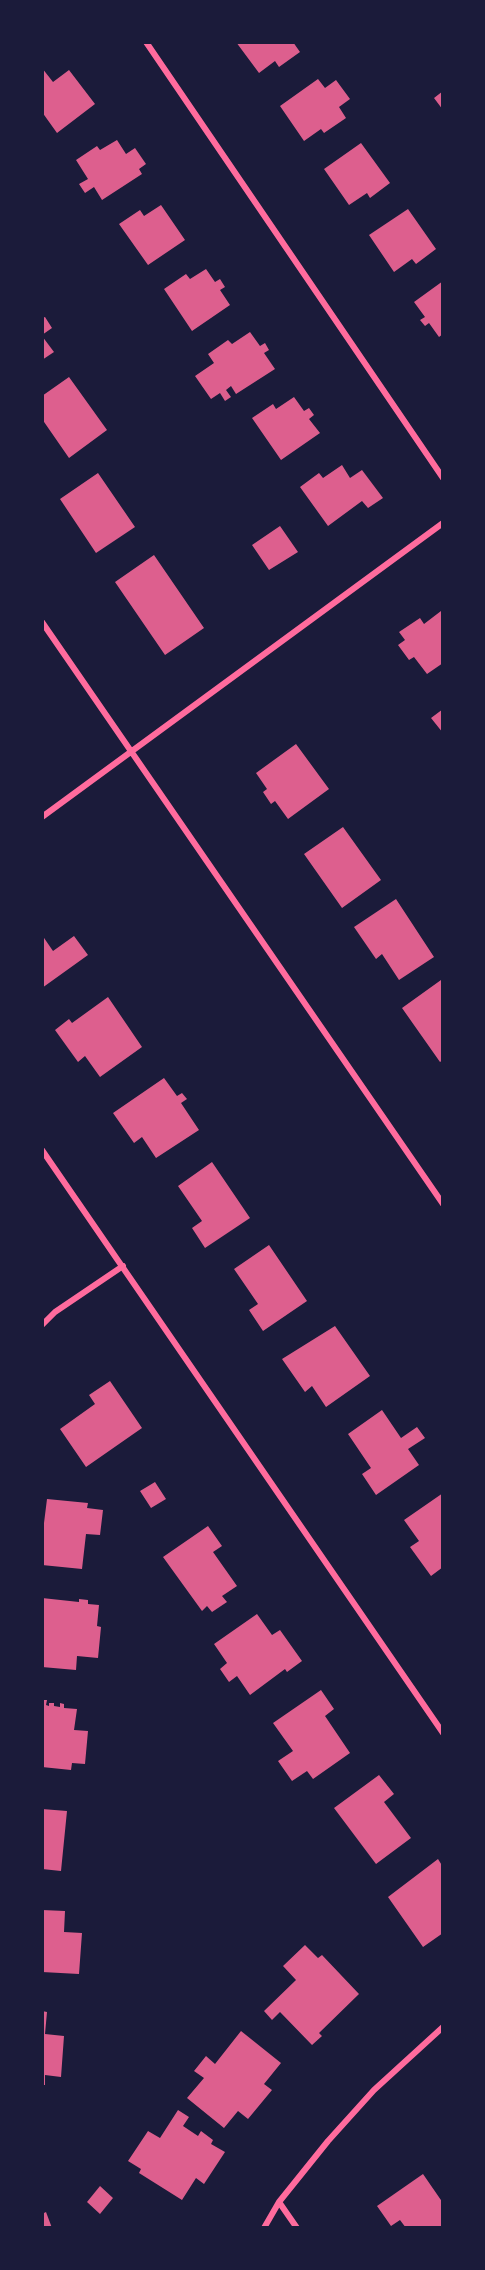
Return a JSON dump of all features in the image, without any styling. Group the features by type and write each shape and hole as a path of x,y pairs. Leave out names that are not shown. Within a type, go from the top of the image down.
{"street":[{"path":"146,42 443,478"},
{"path":"42,818 131,750 443,523"},
{"path":"42,622 443,1204"},
{"path":"42,1150 443,1732"},
{"path":"42,1325 55,1312 123,1266"},
{"path":"264,2228 279,2202 328,2141 374,2090 443,2028"},
{"path":"279,2202 297,2228"}],"building":[{"path":"236,42 293,42 300,52 279,67 275,61 259,73"},
{"path":"42,68 53,82 69,70 95,104 57,133 42,112"},
{"path":"318,79 325,88 336,80 350,99 339,107 346,118 324,133 321,129 304,141 280,106"},
{"path":"443,91 443,110 434,98"},
{"path":"117,140 126,154 135,148 146,164 139,169 142,174 102,200 94,187 85,193 79,184 88,179 76,160 97,146 100,150"},
{"path":"361,143 390,183 370,198 367,193 349,205 324,169"},
{"path":"161,205 185,240 148,265 119,224 140,210 144,216"},
{"path":"408,209 436,249 416,264 412,259 394,272 369,235"},
{"path":"206,269 215,282 220,279 225,287 220,290 230,305 192,331 164,289 186,274 190,279"},
{"path":"443,281 443,334 439,337 429,323 425,326 420,320 425,317 414,302"},
{"path":"45,317 52,328 42,335 42,318"},
{"path":"250,332 260,346 265,343 269,350 264,353 275,369 236,394 231,386 226,390 231,397 225,401 220,393 211,399 195,376 214,363 208,354 228,340 232,344"},
{"path":"42,336 54,352 42,360"},
{"path":"69,377 107,430 69,458 42,419 42,396"},
{"path":"294,397 304,411 309,408 314,415 309,419 320,433 281,460 252,418 273,404 276,409"},
{"path":"342,465 350,478 362,470 383,498 368,508 362,501 328,526 300,487 319,473 323,478"},
{"path":"98,473 135,527 96,553 60,499"},
{"path":"280,526 298,552 269,570 252,545"},
{"path":"154,555 204,628 165,655 115,582"},
{"path":"441,611 443,614 443,663 427,674 414,657 409,660 398,645 405,640 399,632 420,618 424,624"},
{"path":"443,709 443,733 431,718"},
{"path":"296,744 329,789 288,819 275,801 271,804 263,792 267,789 256,773"},
{"path":"343,827 381,880 342,908 304,854"},
{"path":"396,899 434,957 399,980 382,954 376,959 354,927"},
{"path":"42,935 53,951 74,936 88,955 42,988"},
{"path":"441,980 443,983 443,1060 440,1062 402,1008"},
{"path":"108,997 142,1047 100,1077 85,1056 78,1062 55,1030 69,1019 72,1023"},
{"path":"164,1078 177,1096 182,1093 187,1099 181,1103 199,1130 156,1158 142,1137 134,1143 113,1113"},
{"path":"212,1162 250,1218 205,1248 192,1228 202,1221 178,1186"},
{"path":"269,1245 307,1301 263,1331 249,1310 258,1304 234,1269"},
{"path":"335,1326 370,1376 326,1407 312,1386 305,1392 282,1359"},
{"path":"110,1381 142,1428 86,1467 60,1429 95,1404 89,1395"},
{"path":"382,1410 401,1438 417,1427 425,1438 408,1449 419,1465 376,1495 362,1474 371,1468 348,1434"},
{"path":"155,1482 166,1499 151,1508 140,1491"},
{"path":"443,1493 443,1567 431,1576 410,1547 419,1541 404,1520"},
{"path":"47,1499 88,1503 87,1508 103,1510 100,1535 86,1534 82,1569 42,1565 42,1539"},
{"path":"208,1526 222,1546 213,1552 237,1586 222,1596 227,1602 212,1612 207,1606 202,1611 163,1557"},
{"path":"42,1598 79,1602 79,1599 88,1600 88,1604 99,1605 97,1626 101,1627 98,1658 77,1656 76,1670 42,1667"},
{"path":"257,1614 272,1635 280,1630 302,1661 287,1672 285,1669 250,1695 237,1676 229,1682 220,1669 227,1663 214,1644"},
{"path":"321,1690 334,1709 325,1716 350,1753 313,1779 307,1771 292,1781 278,1761 293,1751 273,1723"},
{"path":"42,1700 47,1700 46,1705 49,1706 49,1703 54,1703 54,1706 60,1707 60,1703 64,1704 64,1708 77,1709 74,1730 88,1731 85,1764 72,1763 71,1770 42,1767"},
{"path":"379,1775 394,1794 384,1802 411,1838 376,1864 334,1808"},
{"path":"42,1809 67,1811 61,1871 42,1869"},
{"path":"438,1859 443,1867 443,1933 423,1947 388,1897"},
{"path":"42,1910 65,1911 64,1932 82,1933 79,1974 42,1972"},
{"path":"305,1945 318,1958 322,1955 359,1994 319,2033 322,2036 312,2045 280,2012 272,2020 264,2011 296,1980 283,1966"},
{"path":"42,2011 47,2012 45,2034 64,2036 61,2077 45,2075 45,2085 42,2085"},
{"path":"241,2031 281,2063 264,2084 272,2090 248,2119 238,2111 224,2128 187,2098 204,2078 194,2071 206,2056 215,2064"},
{"path":"178,2110 189,2117 183,2126 198,2136 201,2131 213,2140 211,2144 225,2152 204,2184 196,2178 182,2200 139,2173 141,2169 128,2161 148,2131 160,2138"},
{"path":"423,2174 443,2203 443,2228 406,2228 400,2220 391,2226 377,2206"},
{"path":"100,2186 113,2198 100,2214 87,2202"},
{"path":"46,2212 52,2228 42,2228 42,2214"}]}
